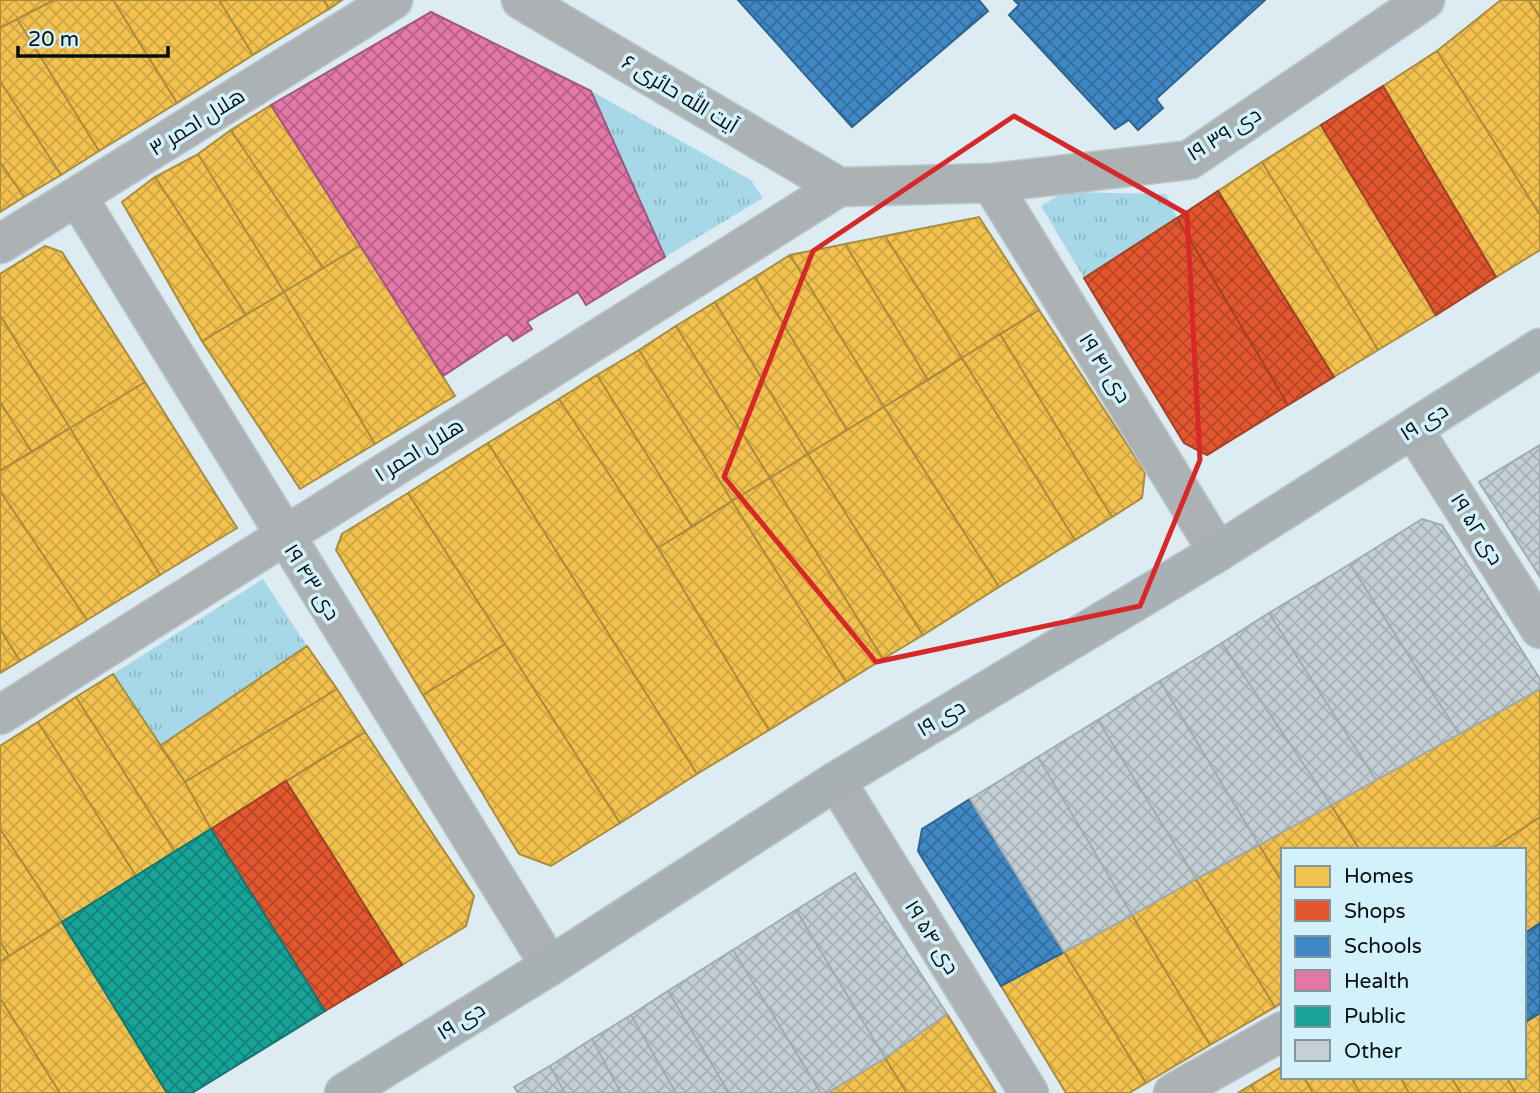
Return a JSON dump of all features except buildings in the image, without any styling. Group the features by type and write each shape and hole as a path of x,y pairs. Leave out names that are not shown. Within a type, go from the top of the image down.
{"main road":[{"name":"۱۹ دی","path":"344,1093 550,966 836,781 1219,552 1540,348"}],"street":[{"name":"هلال احمر ۳","path":"0,244 393,0"},
{"name":"آیت الله حائری ۶","path":"521,0 839,187"},
{"name":"۱۹ دی ۳۹","path":"839,187 991,183 1189,160 1425,0"},
{"name":"۱۹ دی ۴۱","path":"991,183 1219,552"},
{"name":"هلال احمر ۱","path":"0,715 839,187"},
{"name":"۱۹ دی ۴۳","path":"77,196 550,966"},
{"name":"۱۹ دی ۵۲","path":"1413,429 1540,629"},
{"name":"۱۹ دی ۵۴","path":"836,781 1029,1093"},
{"path":"1172,1093 1281,1032"}],"highlighted area":[{"path":"1014,116 1187,214 1200,460 1140,606 876,662 724,477 813,251"}],"green space":[{"path":"591,91 751,180 763,198 665,257"},
{"path":"1064,192 1166,194 1177,218 1084,278 1041,206"},
{"path":"263,579 307,646 160,746 113,674"}]}
